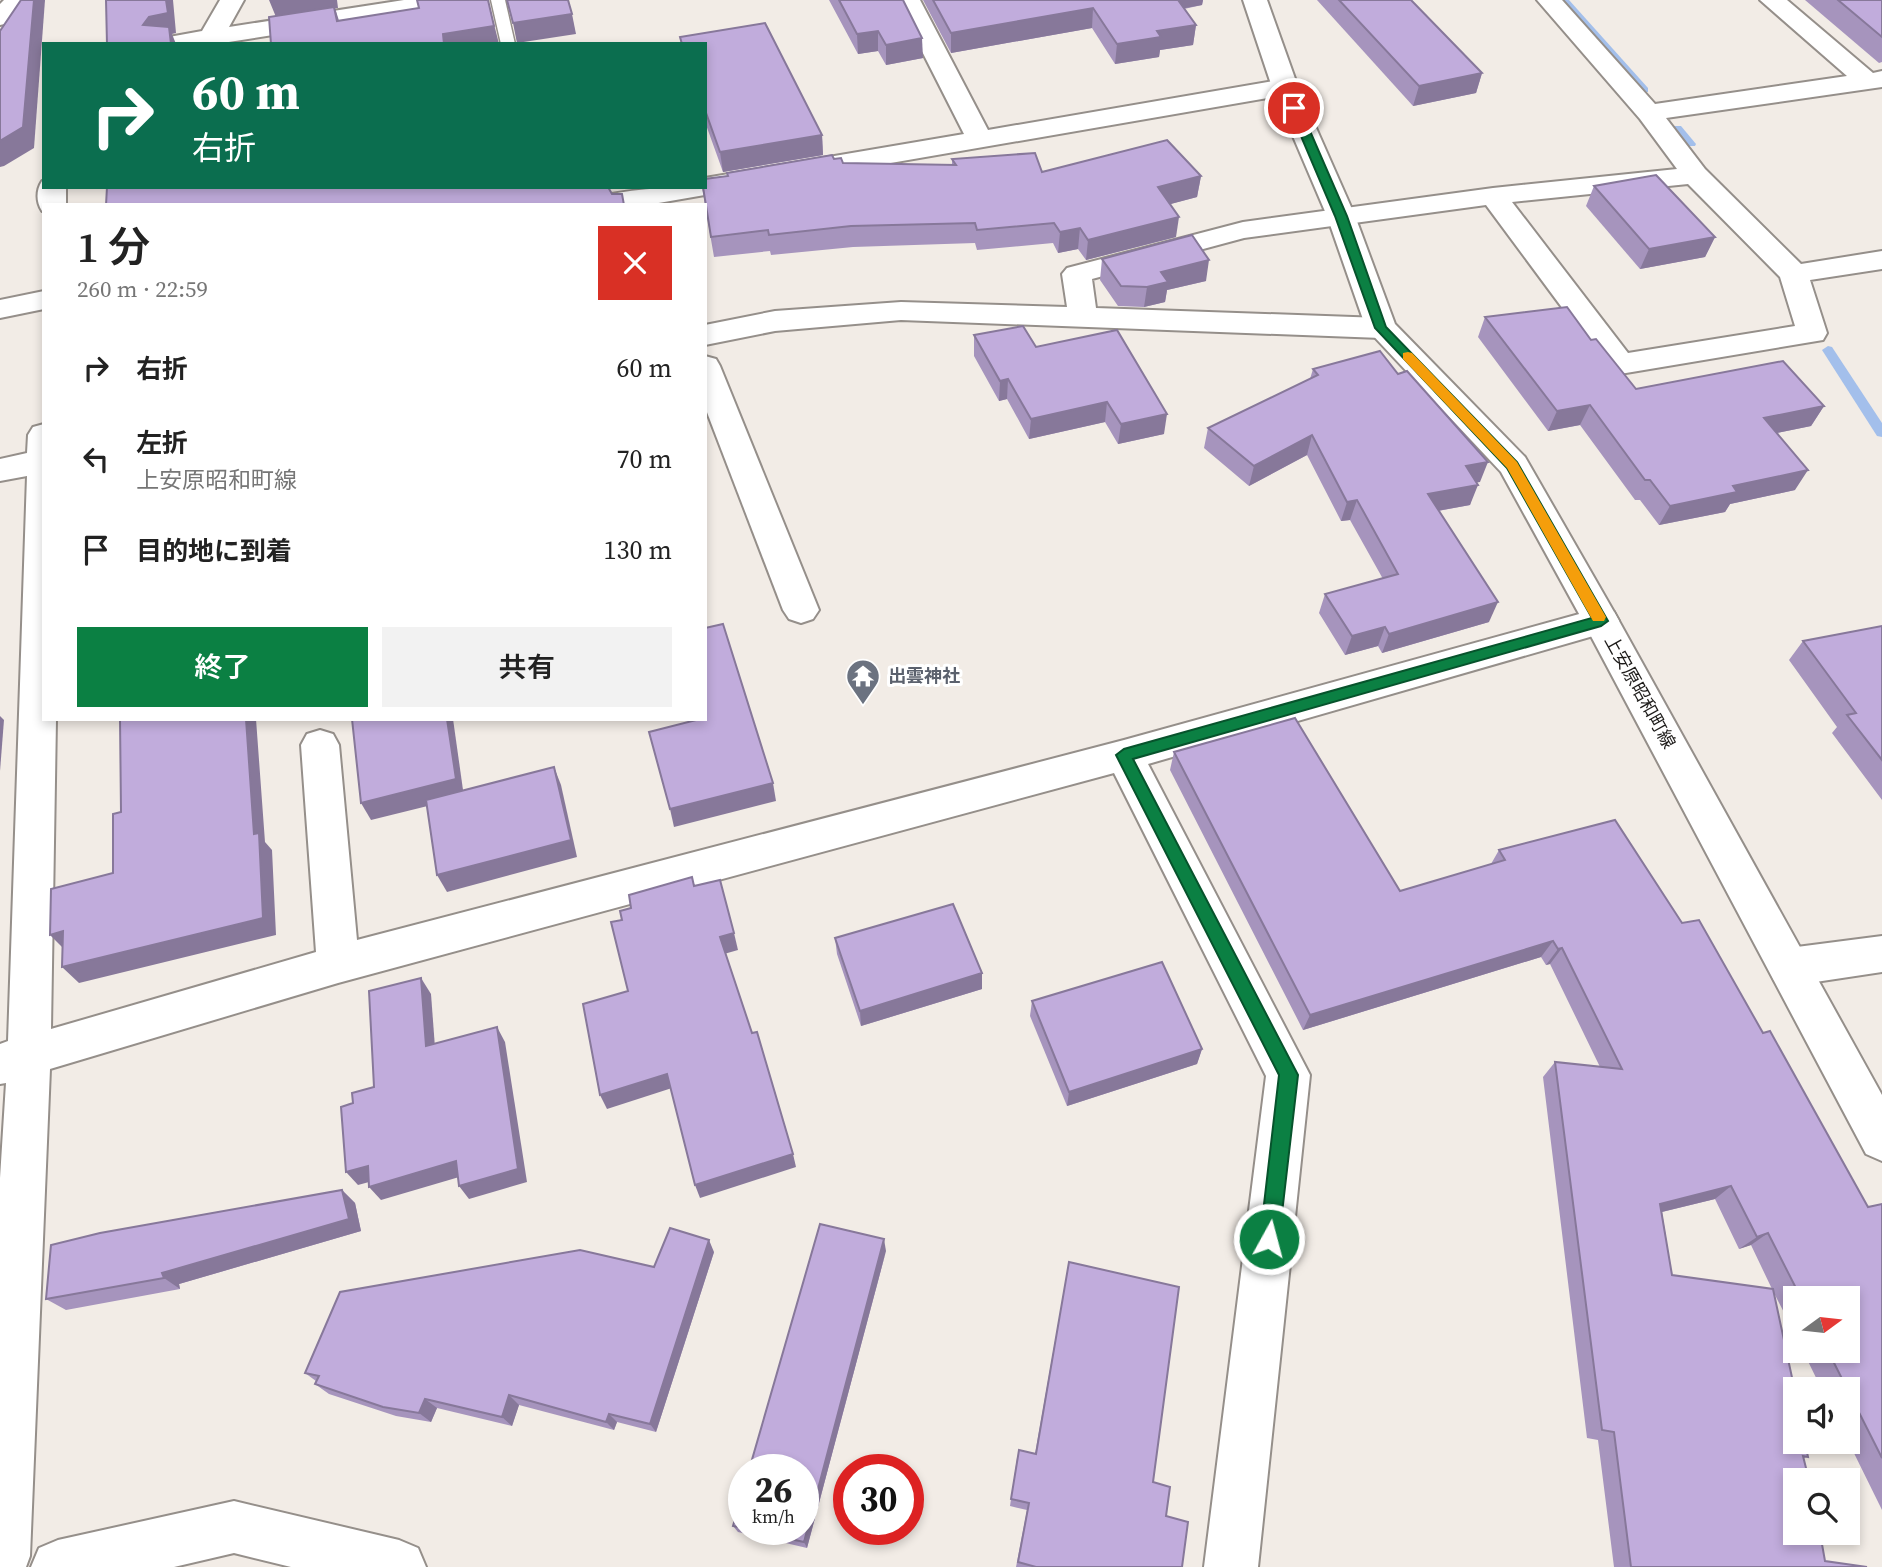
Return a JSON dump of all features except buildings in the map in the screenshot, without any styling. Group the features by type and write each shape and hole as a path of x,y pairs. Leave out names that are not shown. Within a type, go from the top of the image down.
{"street":[{"path":"0,18 18,0"},
{"path":"212,36 232,0"},
{"path":"178,42 450,0"},
{"path":"908,0 980,139"},
{"name":"上安原昭和町線","path":"1255,0 1285,87 1341,216 1381,328 1513,465 1601,621 1882,1139"},
{"path":"1493,196 1620,364 1812,333 1794,274 1695,175 1649,113 1549,0"},
{"path":"1772,0 1875,80"},
{"path":"1649,113 1875,80"},
{"path":"707,186 1285,87"},
{"path":"1083,319 1077,274 1243,230 1493,196 1695,175"},
{"path":"637,202 694,189"},
{"path":"1794,274 1882,260"},
{"path":"0,309 42,300"},
{"path":"707,335 775,321 901,311 1381,328"},
{"path":"707,371 801,610"},
{"path":"0,470 42,452"},
{"path":"42,474 15,1061 2,1555 57,1567 234,1527 399,1567"},
{"path":"15,1061 338,964 1124,755 1601,621"},
{"path":"320,745 338,964"},
{"path":"1124,755 1289,1075 1231,1567"},
{"path":"1789,967 1882,954"}],"lane":[{"path":"498,0 508,42"}],"waterway":[{"path":"1564,0 1644,90"},
{"path":"1677,128 1691,144"},
{"path":"1828,350 1882,433"}],"slow traffic":[{"path":"1408,356 1513,465 1599,617"}],"place":[{"name":"出雲神社","path":"863,706"}],"route":[{"path":"1269,1239 1289,1075 1124,755 1601,621 1513,465 1381,328 1341,216 1294,108"}]}
